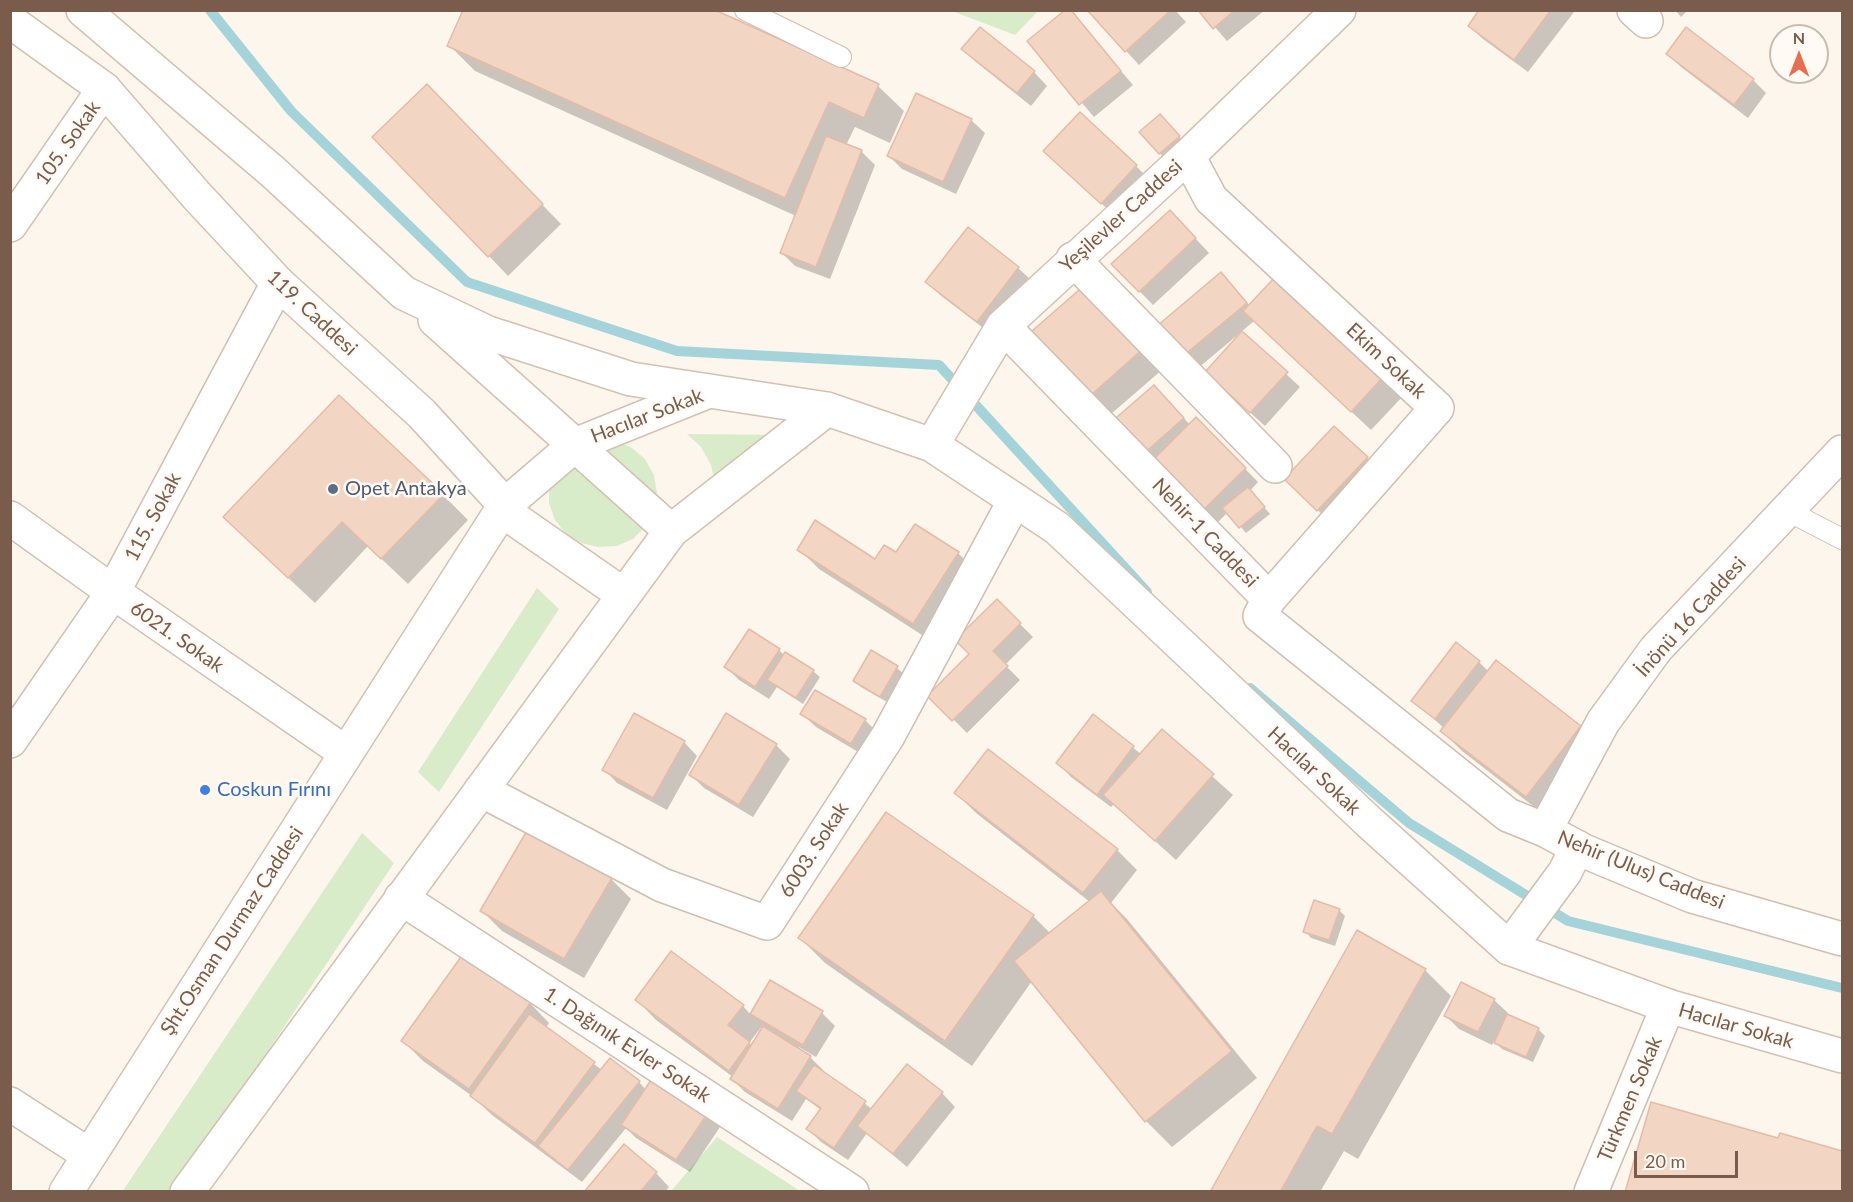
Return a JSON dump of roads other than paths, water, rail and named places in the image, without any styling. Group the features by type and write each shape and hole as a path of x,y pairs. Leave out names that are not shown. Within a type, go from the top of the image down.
{"street":[{"path":"83,10 273,172 404,293 670,531"},
{"name":"Yeşilevler Caddesi","path":"932,445 1003,326 1073,259 1188,156 1339,10"},
{"name":"119. Caddesi","path":"10,21 104,90 196,196 278,283 422,414 505,505 513,518 624,595"},
{"name":"105. Sokak","path":"10,225 104,90"},
{"name":"Ekim Sokak","path":"1188,156 1211,199 1437,408 1269,599"},
{"path":"1073,259 1275,466"},
{"name":"115. Sokak","path":"10,741 113,592 278,283"},
{"path":"404,293 488,333 554,355 631,379 711,390"},
{"name":"Nehir-1 Caddesi","path":"1003,326 1269,599 1260,616 1508,815 1545,830"},
{"name":"Hacılar Sokak","path":"575,445 711,390 827,409 932,445 1057,528 1369,822 1509,948 1668,1006 1842,1056"},
{"path":"187,1191 670,531 827,409"},
{"name":"Şht.Osman Durmaz Caddesi","path":"66,1191 505,505 575,445"},
{"name":"İnönü 16 Caddesi","path":"1545,830 1603,722 1656,649 1842,452"},
{"name":"6003. Sokak","path":"481,790 662,885 767,923 888,736 1015,500"},
{"name":"6021. Sokak","path":"10,518 346,753"},
{"name":"Nehir (Ulus) Caddesi","path":"1545,830 1571,859 1842,939"},
{"path":"1509,948 1534,916 1571,859"},
{"name":"1. Dağınık Evler Sokak","path":"401,898 852,1191"},
{"name":"Türkmen Sokak","path":"1591,1191 1668,1006"},
{"path":"10,1104 89,1155"}],"lane":[{"path":"745,10 841,57"},
{"path":"1788,511 1842,539"}],"waterway":[{"path":"210,10 291,111 467,282 677,351 939,365 1147,592"},
{"path":"1250,688 1409,823 1568,921 1842,988"}],"place":[{"name":"Opet Antakya","path":"333,489"},
{"name":"Coskun Fırını","path":"205,790"}]}
